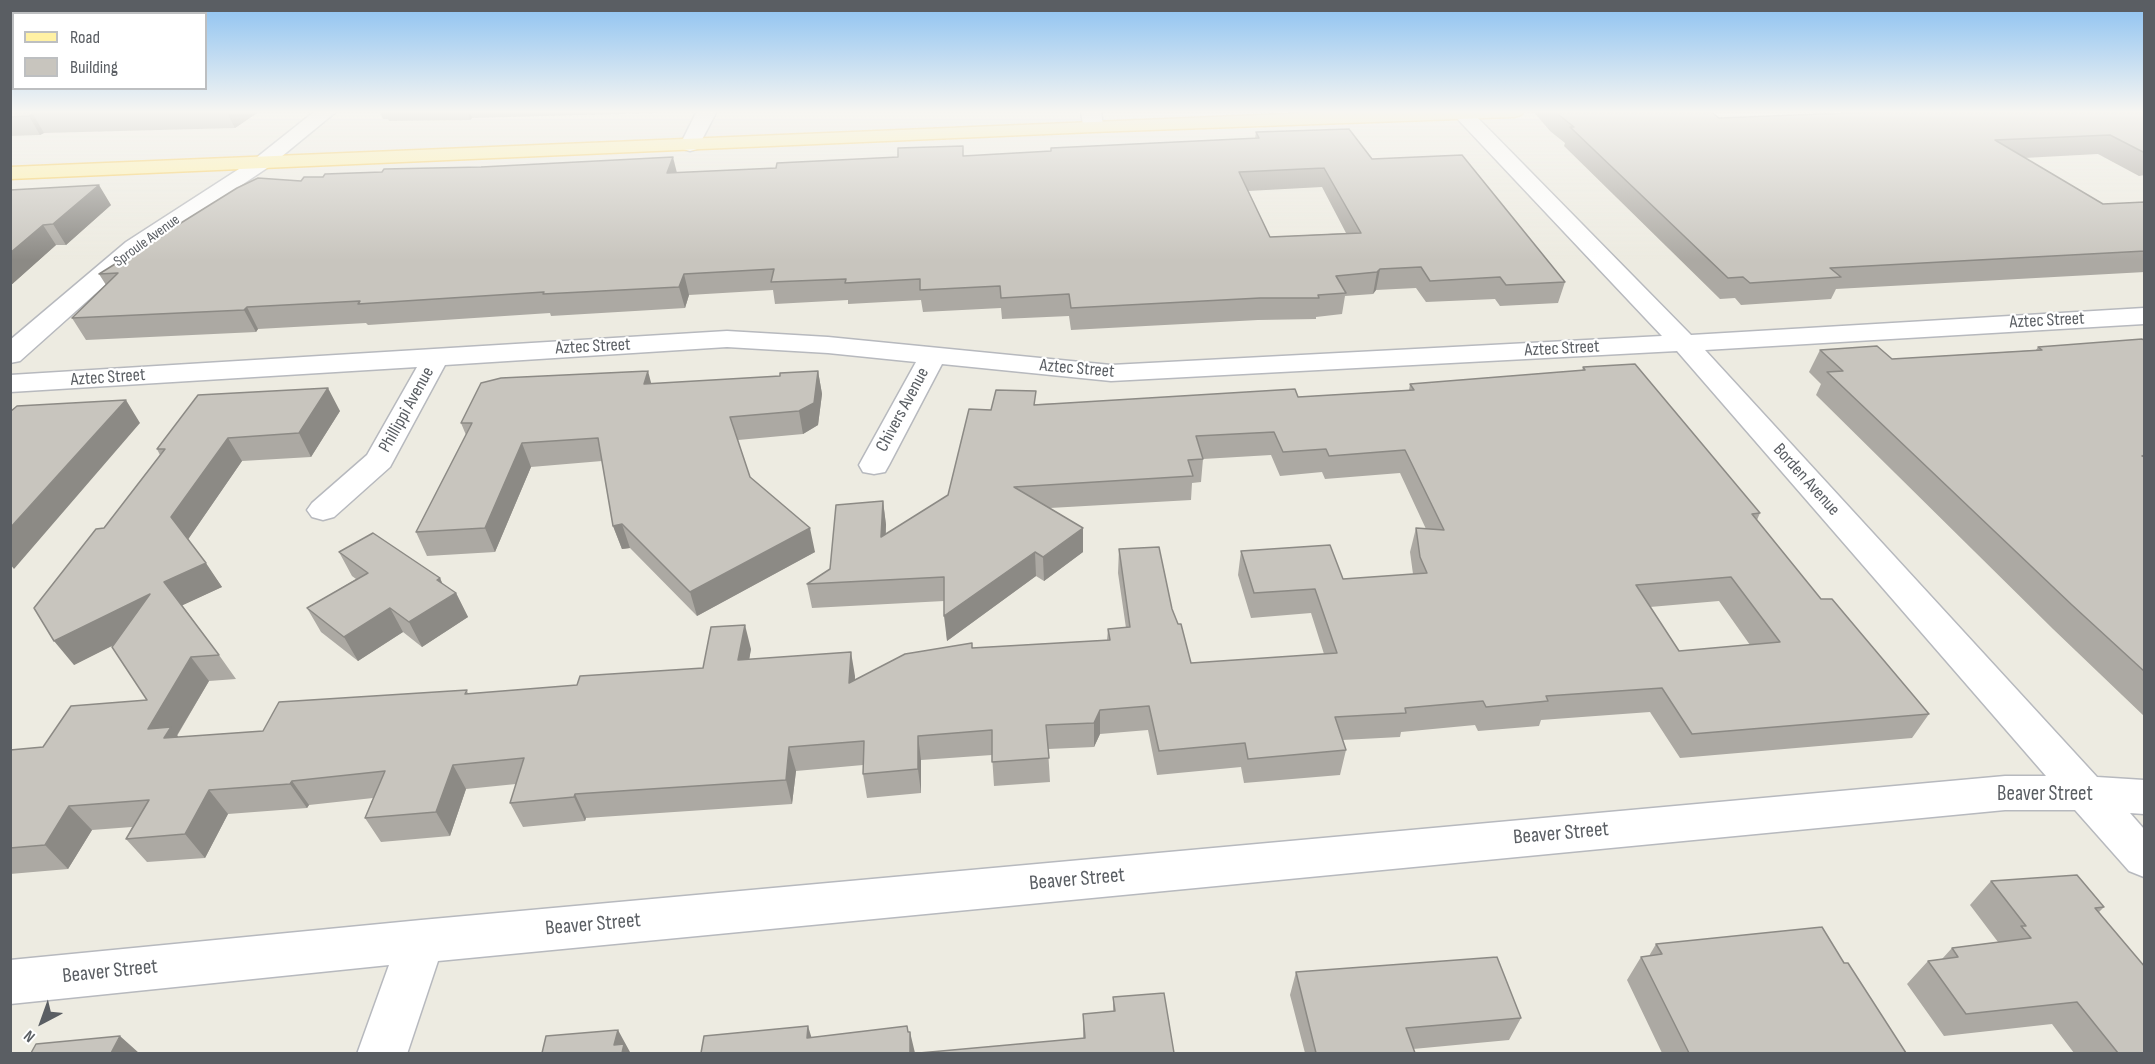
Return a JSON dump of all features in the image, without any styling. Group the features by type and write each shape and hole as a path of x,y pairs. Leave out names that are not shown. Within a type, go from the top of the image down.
{"main road":[{"path":"10,172 297,161"}],"street":[{"name":"Borden Avenue","path":"1508,161 1684,343 2145,858"},
{"name":"Sproule Avenue","path":"10,355 134,247 263,162"},
{"name":"Aztec Street","path":"10,384 728,339 828,345 1111,373 2145,316"},
{"name":"Chivers Avenue","path":"874,465 933,355"},
{"name":"Phillippi Avenue","path":"323,510 379,460 436,357"},
{"name":"Beaver Street","path":"10,982 421,941 1993,794 2085,793 2145,797"},
{"path":"382,1053 421,941"}],"building":[{"path":"603,161 672,161 667,173 776,168 777,163 824,161 1467,161 1565,282 1506,285 1500,277 1430,281 1421,267 1380,269 1377,272 1336,276 1346,293 1318,295 1319,298 1260,298 1071,308 1069,294 1001,298 1000,286 920,290 920,279 845,283 846,279 771,282 774,269 684,274 679,287 543,294 544,292 358,304 360,301 247,307 244,310 72,318 118,273 99,274 237,188 258,178 301,181 304,177 382,172 384,169","holes":["1324,168 1361,233 1270,237 1239,172"]},
{"path":"1605,161 2030,161 2103,204 2145,202 2145,251 1830,268 1841,277 1750,283 1743,277 1728,278"},
{"path":"99,185 53,224 43,225 10,253 10,190"},
{"path":"2142,339 2145,341 2145,455 2142,456 2145,457 2145,672 1827,372 1843,371 1820,350 1877,346 1892,359 2042,350 2038,347"},
{"path":"1635,364 1760,513 1752,514 1821,599 1832,599 1929,714 1692,734 1662,688 1546,696 1548,701 1486,707 1483,701 1405,708 1406,713 1335,717 1346,750 1248,759 1245,743 1159,751 1149,706 1100,710 1094,723 1046,725 1049,758 992,762 992,730 918,736 918,769 863,774 864,741 789,747 786,780 575,794 574,797 510,803 524,758 453,765 436,812 365,818 385,771 292,781 290,784 209,790 185,834 126,839 149,800 69,806 45,845 10,848 10,750 43,747 71,706 147,700 112,647 150,594 54,641 34,608 96,529 104,528 165,449 157,449 198,395 328,388 299,433 228,438 171,517 206,563 164,582 219,655 191,657 148,729 171,727 164,738 263,731 279,702 467,690 465,694 577,685 580,676 703,668 711,627 745,625 738,660 851,652 849,683 905,654 972,643 972,648 1110,640 1108,629 1130,627 1119,549 1159,547 1172,609 1178,624 1181,624 1191,663 1337,653 1315,589 1254,593 1241,551 1330,545 1343,579 1427,573 1420,557 1416,528 1444,530 1405,450 1329,456 1326,449 1283,452 1274,432 1196,436 1203,459 1188,460 1193,476 1014,487 1083,528 1043,557 1035,552 944,616 944,577 807,584 830,569 836,505 883,501 881,537 948,495 969,409 991,410 996,390 1036,391 1034,405 1295,389 1298,397 1414,390 1410,384 1585,370 1583,367","holes":["1731,577 1780,642 1679,651 1636,585"]},
{"path":"648,371 644,384 780,376 780,373 818,371 814,403 799,411 730,417 750,477 810,528 690,592 622,524 613,526 598,438 522,443 485,528 416,532 472,423 461,423 481,383 501,378"},
{"path":"126,400 10,528 10,412 17,406"},
{"path":"373,533 440,578 437,580 456,593 409,622 390,608 344,637 307,608 368,573 339,552"},
{"path":"2077,875 2104,907 2095,908 2145,967 2145,1053 2118,1053 2077,1002 1966,1014 1928,961 1958,957 1952,948 2031,938 2021,926 2026,926 1991,881"},
{"path":"1822,927 1906,1053 1689,1053 1641,957 1662,954 1656,944"},
{"path":"1497,957 1521,1018 1406,1028 1415,1053 1316,1053 1296,972"},
{"path":"1164,993 1174,1053 919,1053 1085,1038 1083,1014 1115,1011 1113,997"},
{"path":"808,1026 807,1038 907,1026 910,1032 910,1053 701,1053 704,1036"},
{"path":"618,1030 614,1045 624,1044 622,1053 542,1053 546,1036"},
{"path":"120,1036 111,1053 31,1053 36,1044"}]}
